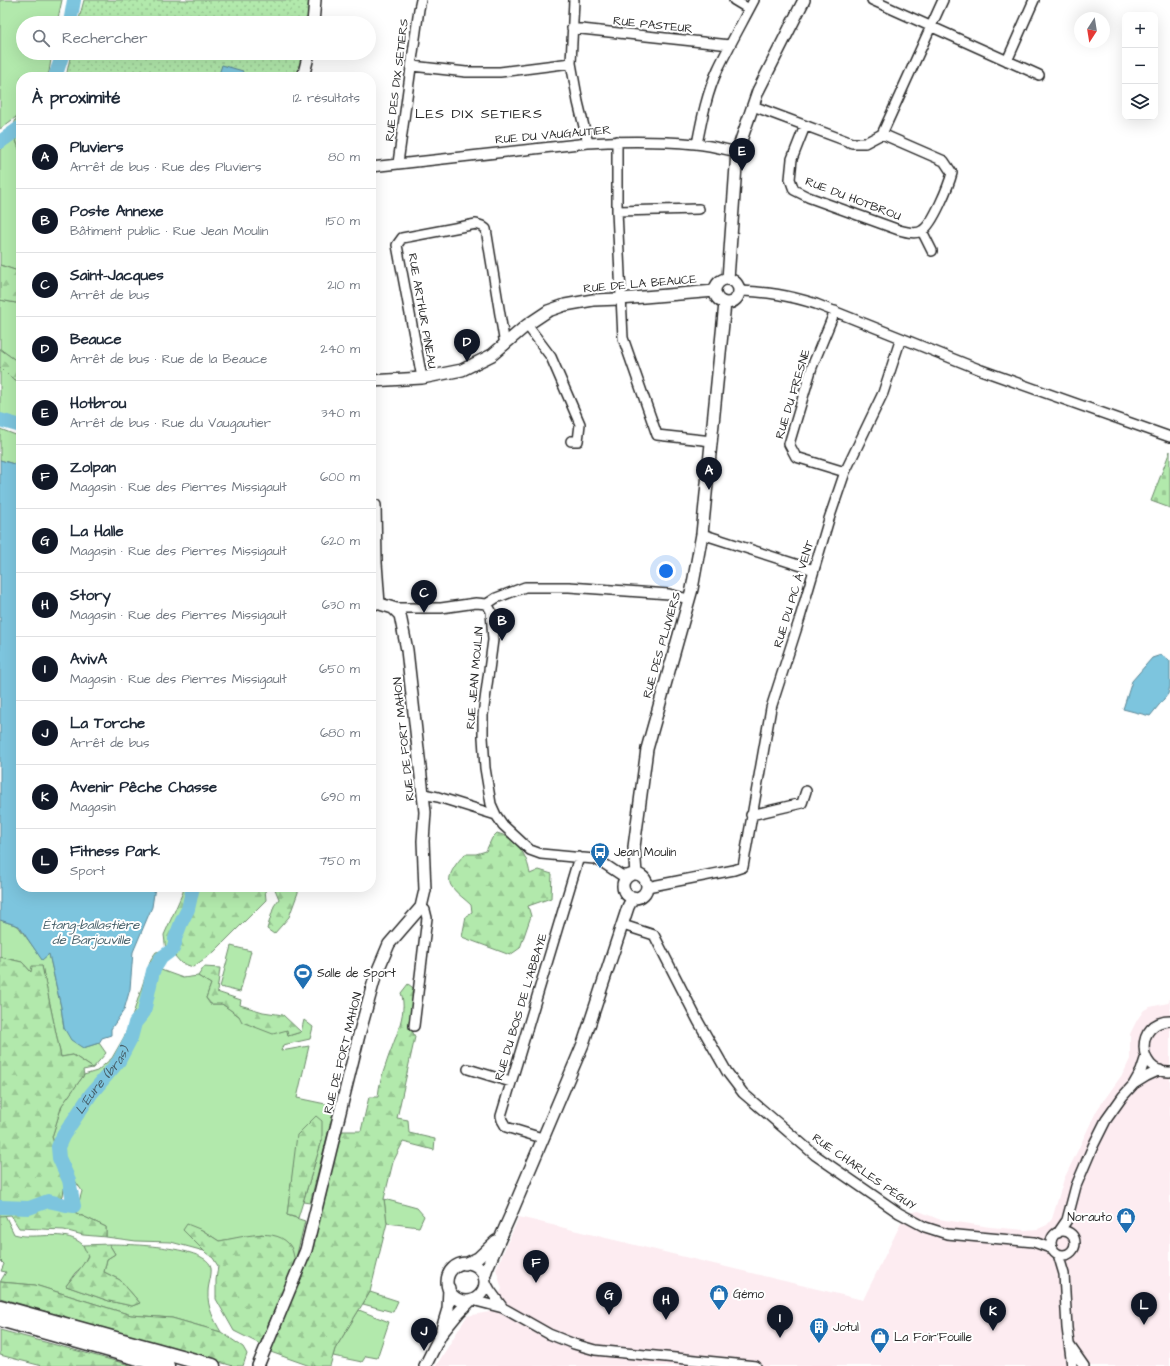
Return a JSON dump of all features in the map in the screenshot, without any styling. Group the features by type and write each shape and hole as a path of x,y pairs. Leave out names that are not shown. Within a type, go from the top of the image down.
{"main road":[{"path":"0,1307 213,1366"},
{"path":"0,1319 167,1366"}],"street":[{"path":"314,16 315,0"},
{"name":"RUE DES DIX SETIERS","path":"398,163 421,0"},
{"path":"574,0 571,63 578,102 588,143"},
{"path":"734,0 749,9"},
{"path":"697,144 703,111 711,86 730,45 754,0"},
{"path":"728,279 737,152 758,91 804,0"},
{"path":"872,0 1039,75"},
{"path":"753,106 852,143 865,143 882,134 943,0"},
{"path":"1007,61 1034,0"},
{"name":"RUE PASTEUR","path":"572,28 730,45"},
{"path":"304,72 307,60"},
{"path":"412,66 466,72 500,72 571,63"},
{"name":"RUE DU HOTBROU","path":"805,126 792,159 790,179 794,190 808,197 908,233 922,232"},
{"path":"882,134 944,161 952,172 950,181 930,224 922,232 932,250"},
{"path":"617,141 617,211 622,338 657,435 712,441"},
{"name":"RUE DU VAUGAUTIER","path":"376,165 617,141 697,144 737,152"},
{"path":"617,211 699,209"},
{"name":"RUE ARTHUR PINEAU","path":"422,378 397,246 402,238 476,224 486,229 505,344"},
{"path":"728,279 735,282 739,291 736,300 725,303 718,299 715,291 720,282 728,279"},
{"name":"RUE DE LA BEAUCE","path":"376,381 422,378 462,370 492,356 527,325 548,311 565,305 593,300 715,291"},
{"path":"739,291 761,291 790,296 835,311 982,370 1170,437"},
{"name":"RUE DES PLUVIERS","path":"633,875 634,847 647,749 692,589 702,534 725,303"},
{"name":"RUE DU FRESNE","path":"835,311 812,367 788,444 796,457 845,472"},
{"path":"527,325 551,357 580,424 578,441 571,441"},
{"name":"RUE DU PIC À VENT","path":"647,887 743,867 770,708 799,621 829,519 845,472 883,392 901,338"},
{"path":"376,505 376,602 393,608 441,608 476,603 487,604 496,598 525,587 569,587 669,594 688,599"},
{"path":"702,534 814,570"},
{"name":"RUE JEAN MOULIN","path":"487,604 490,611 493,640 483,715 483,737 485,768 491,804 496,814 503,825 530,850 540,854 594,859 621,875 633,875"},
{"name":"RUE DE FORT MAHON","path":"258,1366 306,1250 375,977 389,944 421,907 425,890 423,794 407,650 400,615 393,608"},
{"path":"752,815 802,803 806,791"},
{"path":"423,794 496,814"},
{"name":"RUE DU BOIS DE L'ABBAYE","path":"542,1138 506,1127 501,1116 579,857"},
{"path":"633,875 643,877 647,887 644,894 637,898 633,898 627,894 623,888 624,881 633,875"},
{"path":"441,1334 461,1309 481,1294 484,1289 484,1279 501,1236 514,1209 542,1138 583,1044 628,907 633,898"},
{"path":"414,1026 427,918 425,910 421,907"},
{"name":"RUE CHARLES PÉGUY","path":"623,925 654,936 698,1021 727,1072 743,1093 815,1155 899,1213 926,1227 947,1234 1034,1242 1055,1252"},
{"path":"1169,1020 1157,1024 1149,1031 1144,1043 1146,1056 1152,1065 1160,1070 1170,1072"},
{"path":"1064,1274 1051,1244 1067,1220 1076,1186 1092,1146 1106,1120 1133,1085 1146,1056"},
{"path":"468,1069 511,1082"},
{"path":"1133,1085 1160,1070"},
{"path":"1055,1252 1064,1255 1072,1251 1075,1245 1067,1220"},
{"path":"1056,1235 1067,1232 1072,1236"},
{"name":"RUE CHARLES PÉGUY","path":"1034,1242 1056,1235"},
{"path":"426,1366 441,1334 448,1305 448,1279 450,1273 454,1268 478,1258 501,1236"},
{"path":"1069,1253 1064,1274 1067,1328 1072,1366"},
{"path":"465,1264 477,1267 490,1290 503,1308"},
{"path":"449,1288 454,1296 459,1300 471,1300 503,1308 549,1334 574,1344 595,1350 756,1366"},
{"path":"1070,1344 1084,1366"}],"shaded area":[{"path":"1170,998 1170,1366 436,1366 467,1316 489,1312 502,1289 496,1269 519,1217 863,1300 906,1213 919,1211 938,1219 990,1227 1025,1230 1038,1229 1047,1225 1052,1219 1064,1179 1097,1110 1124,1072 1130,1059 1130,1034 1137,1020 1144,1010 1168,1003"}],"green space":[{"path":"0,0 62,0 59,16 16,16 16,60 51,60 49,72 16,72 16,117 0,129"},
{"path":"84,0 309,0 308,16 80,16"},
{"path":"70,60 301,60 298,72 67,72"},
{"path":"16,118 16,140 14,132"},
{"path":"15,138 16,271 0,265 0,150"},
{"path":"0,265 16,271 16,303 0,300"},
{"path":"0,300 16,303 16,360 0,349"},
{"path":"0,349 16,360 16,380 9,376 0,367"},
{"path":"0,367 9,376 16,380 16,421 0,416"},
{"path":"0,429 16,435 16,465 0,460"},
{"path":"1170,451 1170,508 1151,501"},
{"path":"497,833 504,835 520,848 529,867 530,874 539,870 552,874 551,898 528,906 531,916 520,948 510,955 462,937 466,916 472,912 471,905 456,892 450,883 453,869 462,857 465,854 476,854 486,851 492,838"},
{"path":"183,892 265,892 266,900 214,952 193,967 181,963 174,955 178,943 166,951 164,935"},
{"path":"276,892 298,892 289,917 274,934 267,929 274,906 279,899"},
{"path":"0,920 18,926 42,959 49,954 61,1007 64,1028 83,1048 99,1043 106,1053 93,1068 73,1055 61,1057 42,966 32,973 22,962 0,957"},
{"path":"231,946 251,951 240,992 220,987"},
{"path":"161,951 161,970 183,978 198,976 211,984 206,998 210,1004 222,1004 239,1016 287,1030 288,1036 301,1032 304,1020 313,1027 310,1039 283,1045 281,1051 309,1046 297,1098 335,1106 310,1203 303,1202 322,1140 316,1117 298,1134 287,1215 305,1221 295,1262 290,1246 262,1234 219,1241 202,1230 183,1230 204,1251 171,1242 136,1241 106,1237 106,1227 76,1213 82,1191 64,1164 52,1137 62,1105 84,1075 97,1071 112,1058 124,1037 132,1017 151,959 156,952"},
{"path":"0,957 22,962 31,972 32,966 42,966 61,1057 73,1055 93,1068 83,1070 84,1075 62,1105 52,1137 65,1181 63,1196 56,1203 106,1227 106,1237 83,1235 64,1230 19,1228 11,1215 0,1216"},
{"path":"204,967 220,968 217,992 241,1000 240,1005 263,1012 283,1015 301,1032 288,1036 287,1030 273,1034 242,1022 239,1016 222,1004 211,1004 206,998 211,984 198,976"},
{"path":"408,984 416,990 410,1026 415,1037 397,1118 408,1120 409,1133 435,1139 434,1150 403,1142 393,1162 384,1199 387,1223 370,1292 335,1349 330,1366 310,1366 265,1350 312,1248 341,1131 361,1131 369,1097 378,1097 382,1076 399,1028 403,1010 401,993"},
{"path":"316,1116 322,1121 322,1140 298,1218 287,1215 297,1135"},
{"path":"384,1199 417,1208 424,1216 419,1227 387,1223"},
{"path":"5,1215 14,1234 24,1236 69,1237 82,1244 88,1255 82,1267 75,1273 66,1286 109,1301 132,1306 140,1303 120,1280 104,1272 107,1259 115,1254 109,1244 166,1248 197,1255 207,1261 211,1268 208,1298 210,1308 221,1332 172,1318 131,1315 35,1285 0,1282 6,1272 1,1271 4,1264 0,1260 0,1216"},
{"path":"187,1224 202,1230 219,1241 247,1236 268,1235 277,1236 285,1240 291,1247 295,1262 260,1344 234,1331 216,1299 218,1266 213,1258 183,1230"},
{"path":"109,1244 115,1254 107,1259 104,1272 120,1280 140,1303 132,1306 109,1301 66,1286 81,1268 88,1256 83,1245"},
{"path":"0,1282 35,1285 131,1315 172,1318 221,1332 243,1347 247,1354 243,1366 233,1366 0,1298"},
{"path":"370,1292 398,1301 393,1312 363,1304"},
{"path":"359,1310 389,1322 377,1358 366,1356 362,1362 333,1356 335,1349"},
{"path":"0,1330 134,1366 42,1366 0,1355"}],"water":[{"path":"222,65 243,71 242,72 220,72"},
{"name":"Étang-ballastière de Barjouville","path":"0,460 16,465 16,892 154,892 152,907 133,952 130,989 124,1010 111,1029 111,1035 102,1038 99,1043 83,1048 71,1040 64,1028 61,1007 49,954 42,960 19,926 0,920"},
{"path":"1161,655 1170,661 1170,686 1168,694 1150,716 1123,709 1132,681 1152,658"}],"waterway":[{"path":"71,16 74,0"},
{"path":"57,72 61,60"},
{"path":"0,142 16,131"},
{"name":"L'Eure (bras)","path":"0,420 16,425"},
{"name":"L'Eure (bras)","path":"0,1207 29,1208 48,1201 74,1206 69,1180 59,1158 58,1147 63,1136 91,1094 119,1061 131,1038 135,1023 144,1012 153,971 161,958 173,949 175,939 188,909 192,892"}],"place":[{"name":"Hotbrou","path":"742,171"},
{"name":"Beauce","path":"467,362"},
{"name":"Pluviers","path":"709,490"},
{"name":"Saint-Jacques","path":"424,613"},
{"name":"Poste Annexe","path":"502,641"},
{"name":"Jean Moulin","path":"600,869"},
{"name":"Salle de Sport","path":"303,990"},
{"name":"Norauto","path":"1126,1234"},
{"name":"Zolpan","path":"536,1283"},
{"name":"Gémo","path":"719,1311"},
{"name":"La Halle","path":"609,1315"},
{"name":"Story","path":"666,1320"},
{"name":"Fitness Park","path":"1144,1325"},
{"name":"Avenir Pêche Chasse","path":"993,1331"},
{"name":"AvivA","path":"780,1338"},
{"name":"Jotul","path":"819,1344"},
{"name":"La Torche","path":"424,1351"},
{"name":"La Foir'Fouille","path":"880,1354"}],"district":[{"name":"LES DIX SETIERS","path":"479,114"}]}
